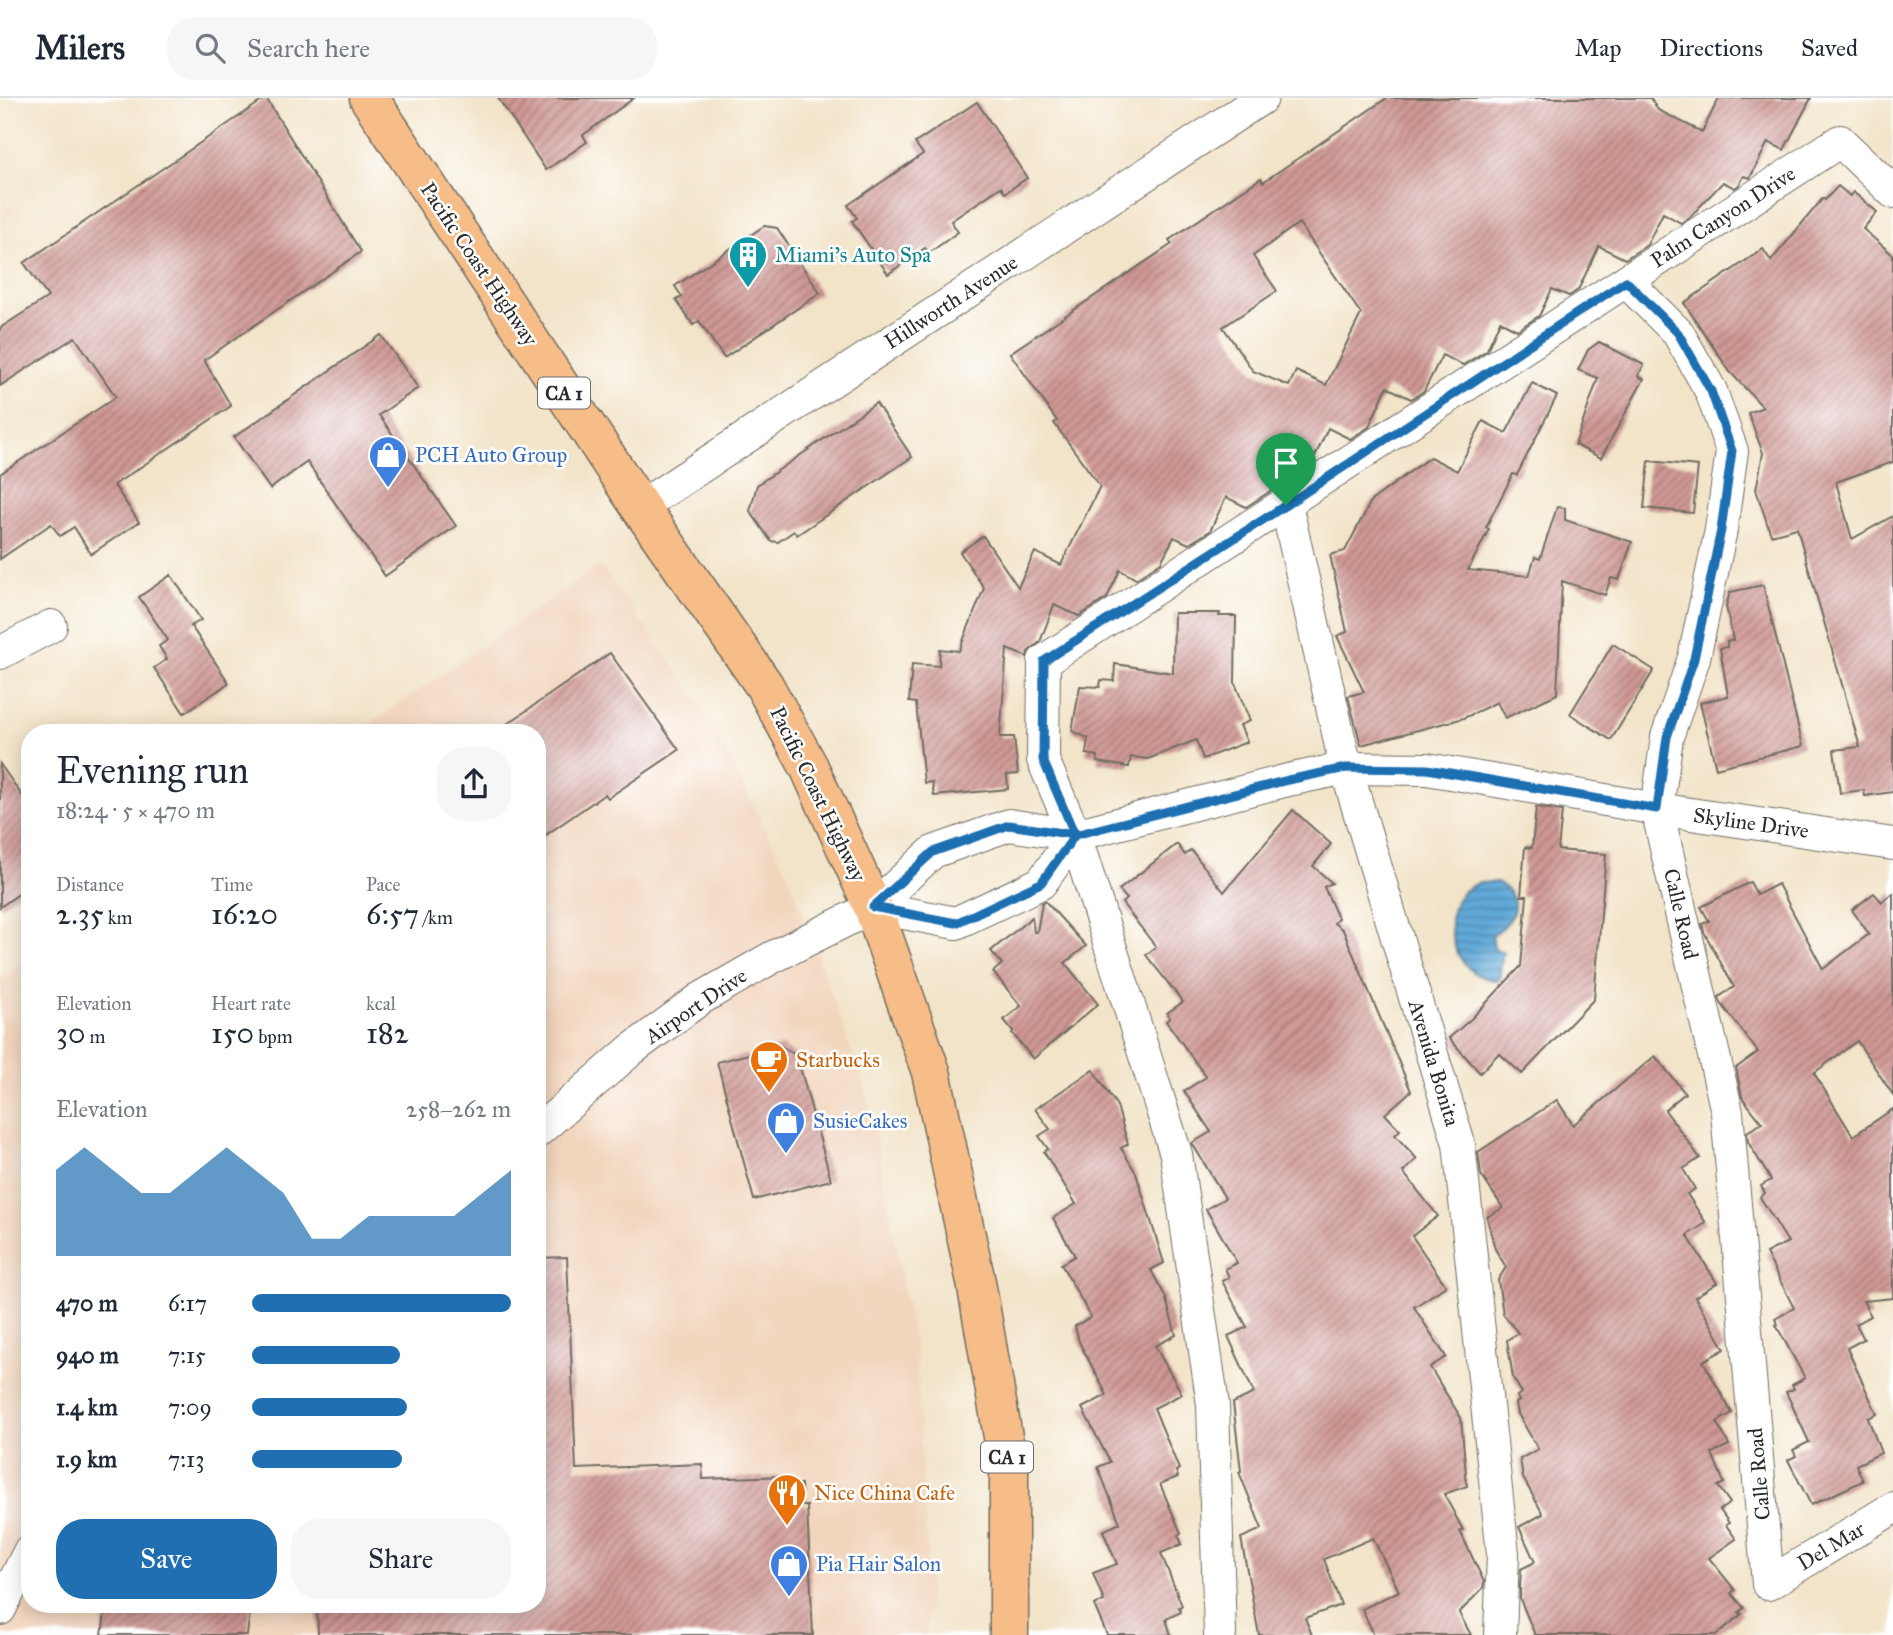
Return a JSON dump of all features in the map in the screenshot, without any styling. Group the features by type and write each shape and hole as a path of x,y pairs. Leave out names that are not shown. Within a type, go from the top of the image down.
{"highway":[{"name":"Pacific Coast Highway","path":"369,98 640,507 764,685 809,767 873,907 931,1072 976,1282 1009,1471 1009,1635"}],"street":[{"name":"Hillworth Avenue","path":"640,507 1262,98"},
{"name":"Palm Canyon Drive","path":"1075,835 1043,760 1044,661 1839,141 1893,192"},
{"name":"Calle Road","path":"1626,281 1678,333 1711,391 1732,451 1718,543 1694,659 1667,737 1657,809 1727,1112 1768,1584"},
{"name":"Avenida Bonita","path":"1286,505 1346,768 1459,1144 1503,1554 1500,1635"},
{"path":"0,653 51,626"},
{"name":"Skyline Drive","path":"873,907 933,852 1009,825 1075,835 1288,780 1346,768 1427,769 1657,809 1893,844"},
{"path":"873,907 956,923 1041,883 1075,835"},
{"path":"1075,835 1176,1154 1213,1405 1220,1635"},
{"name":"Airport Drive","path":"546,1124 631,1050 700,999 771,958 873,907"},
{"name":"Del Mar","path":"1768,1584 1893,1508"},
{"path":"0,1609 21,1568"}],"shaded area":[{"path":"600,565 701,704 786,869 867,1093 916,1353 929,1593 926,1635 0,1635 0,979 21,964 21,1613 546,1613 546,724 369,724"}],"water":[{"path":"1497,882 1506,888 1514,902 1511,917 1492,935 1494,948 1503,952 1499,980 1481,977 1467,967 1457,953 1451,919 1455,903 1465,890 1480,883"}],"building":[{"path":"266,98 361,252 204,360 231,406 114,485 139,522 91,554 74,527 60,536 51,524 0,559 0,474 116,397 75,337 0,386 0,328 48,297 24,263"},
{"path":"498,98 634,98 583,135 587,142 546,170"},
{"path":"1387,98 1650,98 1658,110 1702,132 1719,98 1811,98 1784,150 1768,142 1750,178 1744,176 1735,188 1723,182 1681,223 1663,213 1647,245 1625,259 1599,246 1578,290 1569,296 1552,289 1539,316 1517,330 1500,321 1487,350 1463,365 1442,355 1424,391 1411,399 1387,387 1369,427 1350,439 1328,428 1311,465 1295,475 1284,470 1275,488 1246,507 1226,497 1210,531 1189,544 1174,537 1161,562 1136,579 1120,570 1107,598 1079,616 1054,605 1040,642 1028,652 1027,657 1007,649 1000,737 1014,737 1018,774 1007,775 1008,789 934,796 932,782 924,783 916,703 909,702 912,664 939,666 940,649 959,651 984,588 960,552 983,536 1018,587 1035,552 1061,565 1100,486 1054,423 1057,421 1010,353 1172,244 1169,240 1261,178 1263,182","holes":["1299,223 1361,314 1326,385 1296,371 1289,386 1253,371 1223,327 1277,291 1253,256"]},
{"path":"977,102 1027,178 1005,193 1001,187 951,221 958,232 929,253 925,248 888,274 852,221 857,218 848,205 923,154 915,143"},
{"path":"1838,186 1850,196 1853,192 1877,212 1863,229 1893,255 1893,462 1836,482 1852,539 1893,516 1893,792 1865,796 1864,790 1840,793 1834,750 1860,747 1797,528 1771,535 1756,490 1763,453 1748,413 1763,407 1730,372 1684,303 1763,249 1771,261 1823,198 1825,200"},
{"name":"Miami's Auto Spa","path":"764,226 777,228 820,293 724,358 699,321 693,325 676,300 682,297 675,286"},
{"path":"381,335 418,388 379,415 456,526 385,576 307,462 270,489 234,437"},
{"path":"1599,342 1644,365 1638,376 1644,379 1601,458 1575,445 1598,378 1578,370 1588,350"},
{"path":"1532,383 1557,396 1517,475 1513,474 1468,570 1529,576 1535,557 1540,559 1557,507 1565,508 1565,520 1632,542 1619,580 1611,578 1605,595 1562,581 1557,694 1505,718 1497,702 1464,718 1361,745 1348,696 1364,692 1337,636 1347,632 1330,555 1345,551 1371,501 1430,457 1457,471 1483,421 1506,433"},
{"path":"876,403 912,457 797,535 794,531 778,542 771,541 750,511 757,485"},
{"path":"1649,461 1698,466 1693,513 1644,508"},
{"path":"171,575 201,620 191,626 229,683 184,713 154,668 167,659 159,646 168,640 139,597"},
{"path":"1763,585 1803,746 1716,768 1700,703 1728,696 1720,648 1727,647 1727,642 1733,640 1726,606 1730,592"},
{"path":"1174,613 1220,613 1219,616 1236,616 1235,683 1250,721 1240,725 1247,742 1203,759 1196,740 1148,759 1131,757 1129,767 1097,762 1098,756 1086,754 1088,738 1072,731 1080,686 1100,687 1101,680 1114,681 1115,664 1173,673"},
{"path":"1613,644 1654,670 1611,740 1570,714"},
{"path":"610,653 679,750 608,798 605,794 546,835 546,724 507,724"},
{"path":"0,764 21,794 21,892 0,907"},
{"path":"1536,807 1562,811 1558,850 1606,854 1594,999 1522,1074 1499,1053 1480,1073 1449,1038 1472,1018 1521,966 1527,896 1521,896 1525,847 1532,848"},
{"path":"1293,810 1331,844 1313,866 1332,883 1324,887 1338,918 1334,923 1343,930 1411,1091 1385,1114 1400,1130 1395,1135 1417,1159 1403,1172 1438,1216 1412,1236 1446,1286 1414,1307 1446,1357 1430,1367 1461,1418 1467,1486 1444,1494 1463,1530 1460,1531 1484,1582 1483,1588 1459,1613 1471,1635 1374,1635 1362,1609 1399,1591 1373,1538 1324,1559 1341,1605 1305,1618 1312,1635 1259,1635 1241,1538 1262,1529 1239,1472 1233,1403 1254,1393 1228,1336 1247,1327 1222,1281 1229,1277 1225,1269 1237,1263 1206,1209 1225,1198 1192,1143 1211,1132 1184,1091 1206,1077 1166,1021 1170,1018 1167,1013 1183,1002 1146,955 1156,947 1122,903 1127,899 1119,890 1177,844 1185,855 1191,850 1224,892"},
{"path":"1750,882 1757,895 1778,884 1823,969 1869,934 1852,910 1874,893 1882,902 1893,893 1893,1095 1857,1041 1814,1073 1853,1136 1893,1109 1893,1298 1863,1301 1871,1316 1856,1324 1864,1339 1847,1348 1877,1414 1868,1418 1881,1453 1856,1465 1863,1481 1811,1505 1788,1460 1796,1456 1793,1450 1809,1442 1786,1392 1794,1389 1792,1385 1805,1378 1775,1319 1794,1308 1766,1253 1788,1242 1760,1197 1765,1193 1761,1186 1771,1180 1748,1142 1747,1132 1762,1123 1742,1097 1736,1068 1758,1052 1721,1003 1719,997 1734,987 1702,924 1709,921 1701,907"},
{"path":"1045,901 1086,946 1065,963 1098,1004 1033,1059 1004,1020 1021,1006 993,972 1002,964 991,951 1032,917 1034,932 1037,932 1042,903"},
{"path":"781,1046 797,1056 831,1180 754,1200 717,1062"},
{"path":"1655,1056 1685,1093 1665,1110 1700,1158 1683,1169 1695,1189 1687,1194 1706,1223 1687,1235 1717,1283 1695,1297 1725,1349 1703,1361 1732,1413 1717,1422 1729,1445 1712,1453 1724,1483 1718,1486 1730,1503 1720,1510 1736,1539 1709,1558 1735,1590 1731,1593 1744,1608 1739,1612 1742,1614 1716,1635 1535,1635 1520,1599 1520,1588 1521,1569 1535,1562 1519,1527 1543,1514 1523,1478 1520,1459 1538,1449 1518,1414 1517,1396 1522,1393 1513,1378 1507,1340 1518,1333 1503,1314 1498,1280 1506,1267 1495,1249 1487,1217 1503,1208 1481,1175 1478,1152 1557,1100 1573,1125"},
{"path":"1093,1070 1117,1106 1128,1144 1121,1148 1136,1173 1164,1263 1151,1270 1165,1296 1176,1335 1155,1346 1182,1394 1154,1408 1179,1469 1176,1471 1178,1477 1160,1484 1181,1533 1178,1535 1182,1544 1161,1553 1182,1606 1179,1607 1181,1612 1166,1619 1171,1635 1107,1635 1094,1605 1104,1601 1093,1573 1117,1564 1103,1531 1120,1523 1098,1467 1110,1462 1082,1408 1107,1395 1079,1342 1075,1326 1091,1317 1061,1264 1075,1256 1053,1218 1076,1204 1044,1152 1048,1149 1039,1136 1050,1129 1035,1109"},
{"path":"567,1257 576,1469 702,1464 703,1479 785,1476 786,1485 801,1484 802,1506 807,1506 813,1635 318,1635 317,1613 546,1613 546,1258"},
{"path":"105,1613 250,1613 247,1635 102,1635"}],"place":[{"name":"Miami's Auto Spa","path":"748,289"},
{"name":"PCH Auto Group","path":"388,489"},
{"name":"Starbucks","path":"769,1094"},
{"name":"SusieCakes","path":"786,1155"},
{"name":"Nice China Cafe","path":"787,1527"},
{"name":"Pia Hair Salon","path":"789,1598"}],"route":[{"path":"1286,505 1044,661 1043,760 1075,835 1009,825 933,852 873,907 956,923 1041,883 1075,835 1288,780 1346,768 1427,769 1657,809 1667,737 1694,659 1721,530 1732,451 1711,391 1678,333 1626,281 1286,505"}]}
